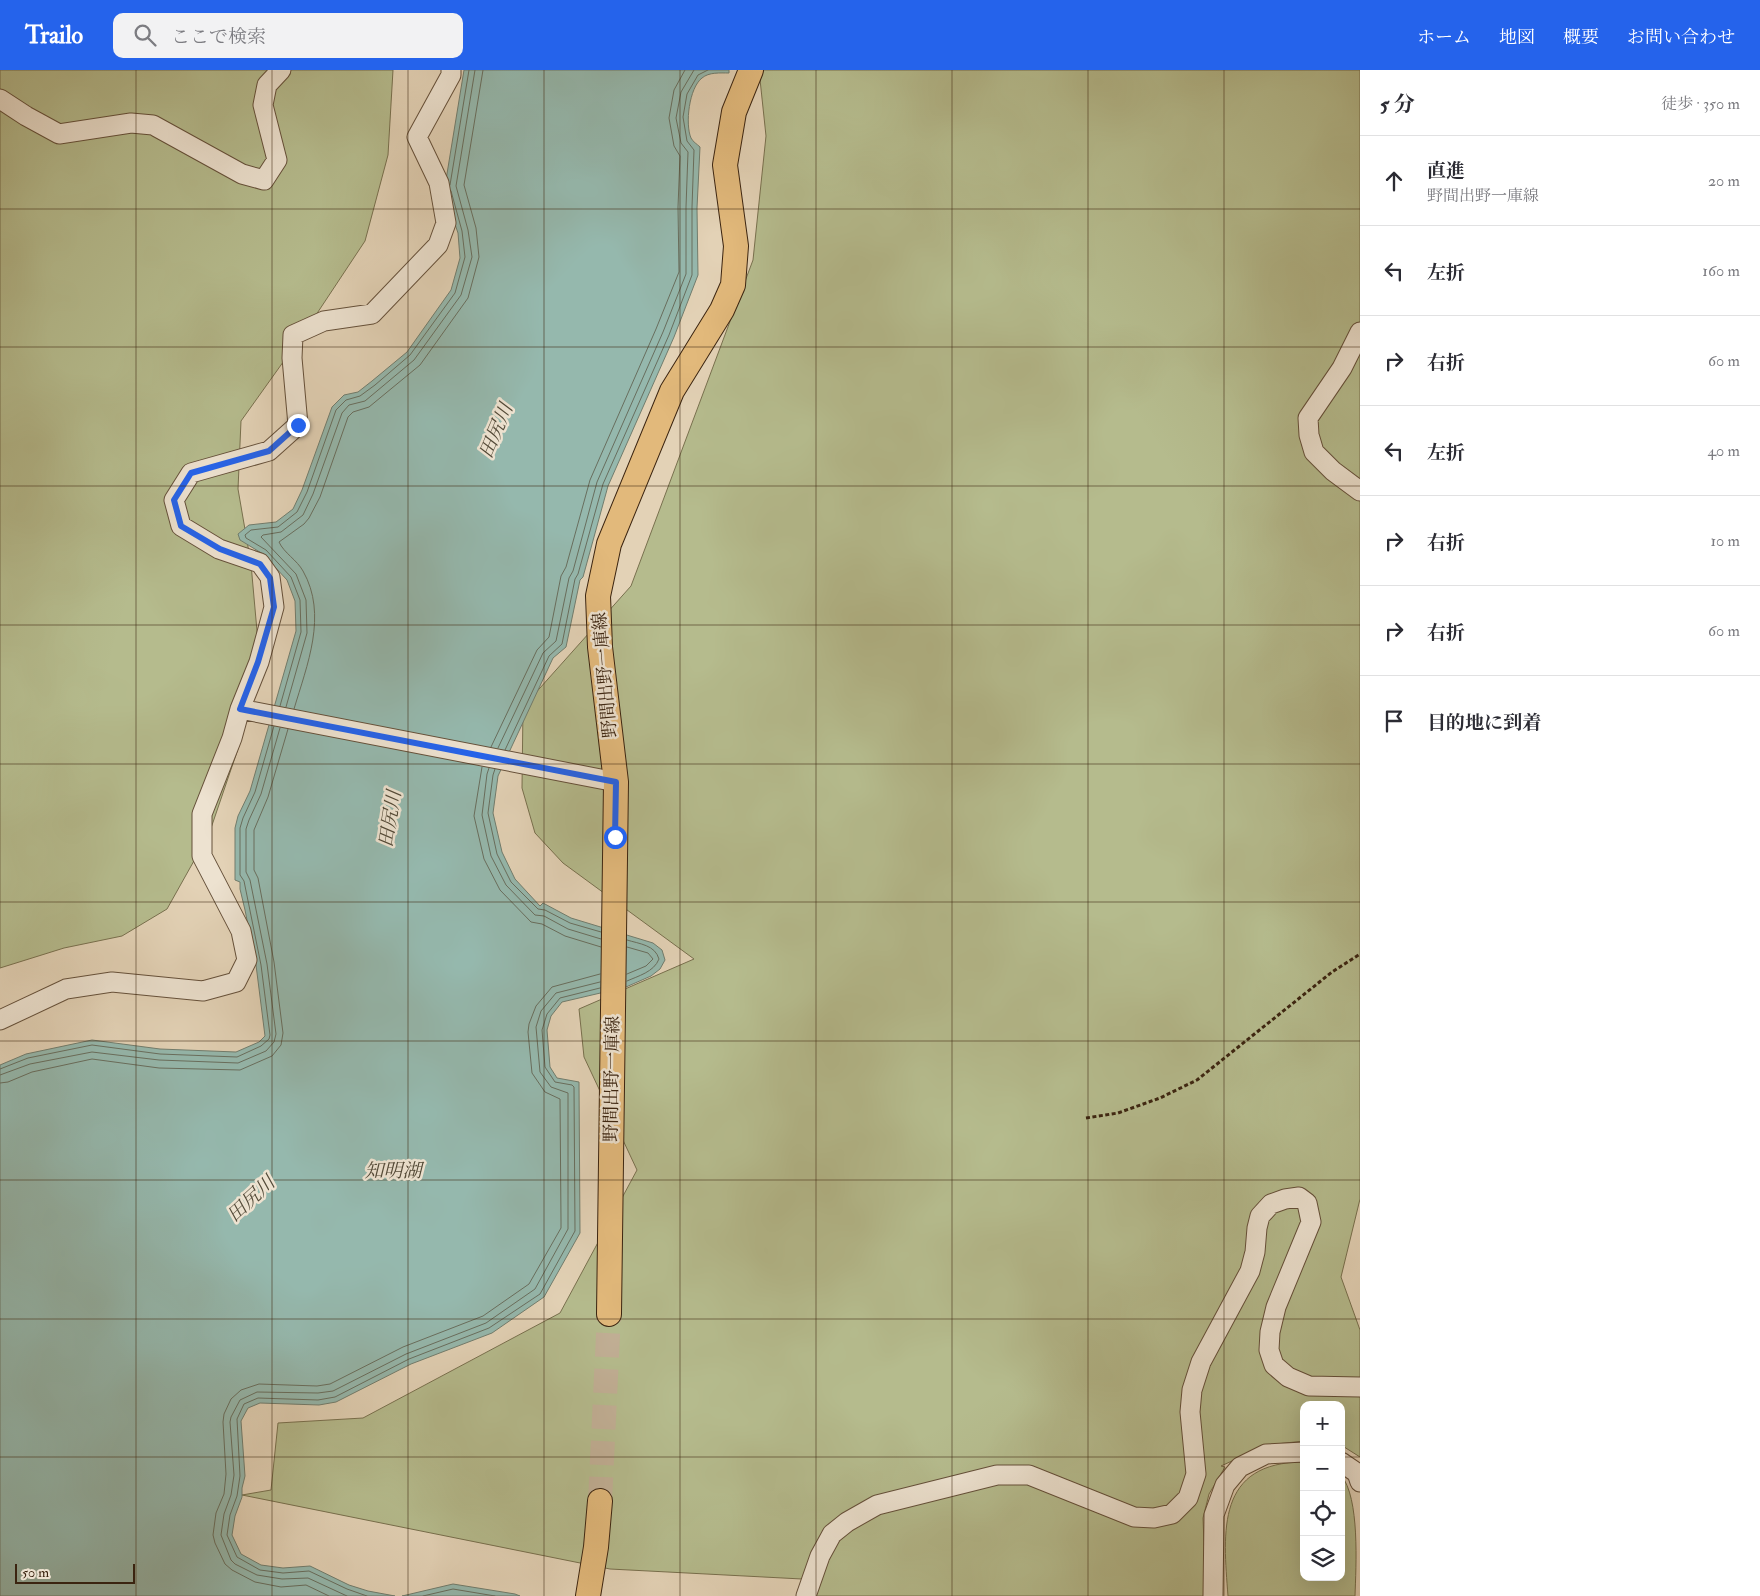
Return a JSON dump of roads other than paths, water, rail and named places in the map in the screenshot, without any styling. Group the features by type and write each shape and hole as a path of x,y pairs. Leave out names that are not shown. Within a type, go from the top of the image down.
{"main road":[{"name":"野間出野一庫線","path":"609,1314 616,782 600,648 598,596 609,544 672,392 722,310 733,285 736,246 725,165 734,112 751,70"},
{"path":"588,1596 596,1548 600,1501"}],"street":[{"path":"0,99 59,134 132,123 153,125 242,174 264,180 277,160 263,106 268,85 281,70"},
{"path":"0,1020 66,989 112,982 203,991 236,982 247,960 241,931 202,856 202,814 232,738 240,709 258,662 274,607 270,578 260,564 220,549 181,526 174,500 191,473 269,451 298,425 292,358 293,335 324,321 372,314 438,245 446,223 439,183 417,137 451,75 451,70"},
{"path":"1360,332 1342,368 1308,418 1309,435 1314,452 1333,471 1360,490"},
{"path":"240,709 616,782"},
{"path":"806,1596 820,1556 832,1534 847,1522 877,1504 997,1475 1029,1475 1134,1517 1154,1518 1172,1514 1188,1498 1196,1474 1190,1412 1192,1390 1201,1362 1250,1271 1255,1252 1260,1216 1271,1204 1284,1199 1299,1197 1308,1204 1311,1222 1276,1307 1270,1332 1269,1350 1274,1365 1288,1377 1308,1386 1360,1388"},
{"path":"1214,1596 1214,1515 1225,1485 1240,1467 1266,1454 1300,1452"},
{"path":"1345,1465 1357,1473 1360,1482"}],"water":[{"name":"知明湖","path":"464,70 729,70 729,73 711,74 702,78 694,90 689,106 689,132 692,139 700,147 697,208 698,275 674,337 608,486 583,577 580,580 566,647 553,658 498,776 493,813 502,852 515,879 540,906 543,903 571,918 653,943 662,950 665,960 660,969 651,976 626,987 562,1002 551,1016 547,1030 550,1067 557,1078 579,1082 580,1233 544,1297 492,1333 411,1364 336,1402 319,1405 260,1403 248,1408 241,1421 245,1476 242,1497 235,1516 232,1535 241,1554 261,1565 283,1568 310,1566 349,1585 395,1596 0,1596 0,1065 26,1054 92,1040 160,1049 236,1052 259,1042 265,1036 256,965 240,882 235,880 235,828 238,816 250,791 296,631 295,601 287,580 263,554 240,540 238,534 249,525 276,522 293,509 302,490 332,407 344,395 358,392 407,352 451,290 460,258 458,233 444,192"},
{"path":"453,1584 515,1594 520,1596 402,1596"}],"tunnel":[{"path":"600,1501 609,1314"}],"water label":[{"name":"田尻川","path":"496,431"},
{"name":"田尻川","path":"390,819"},
{"name":"田尻川","path":"251,1199"}]}
